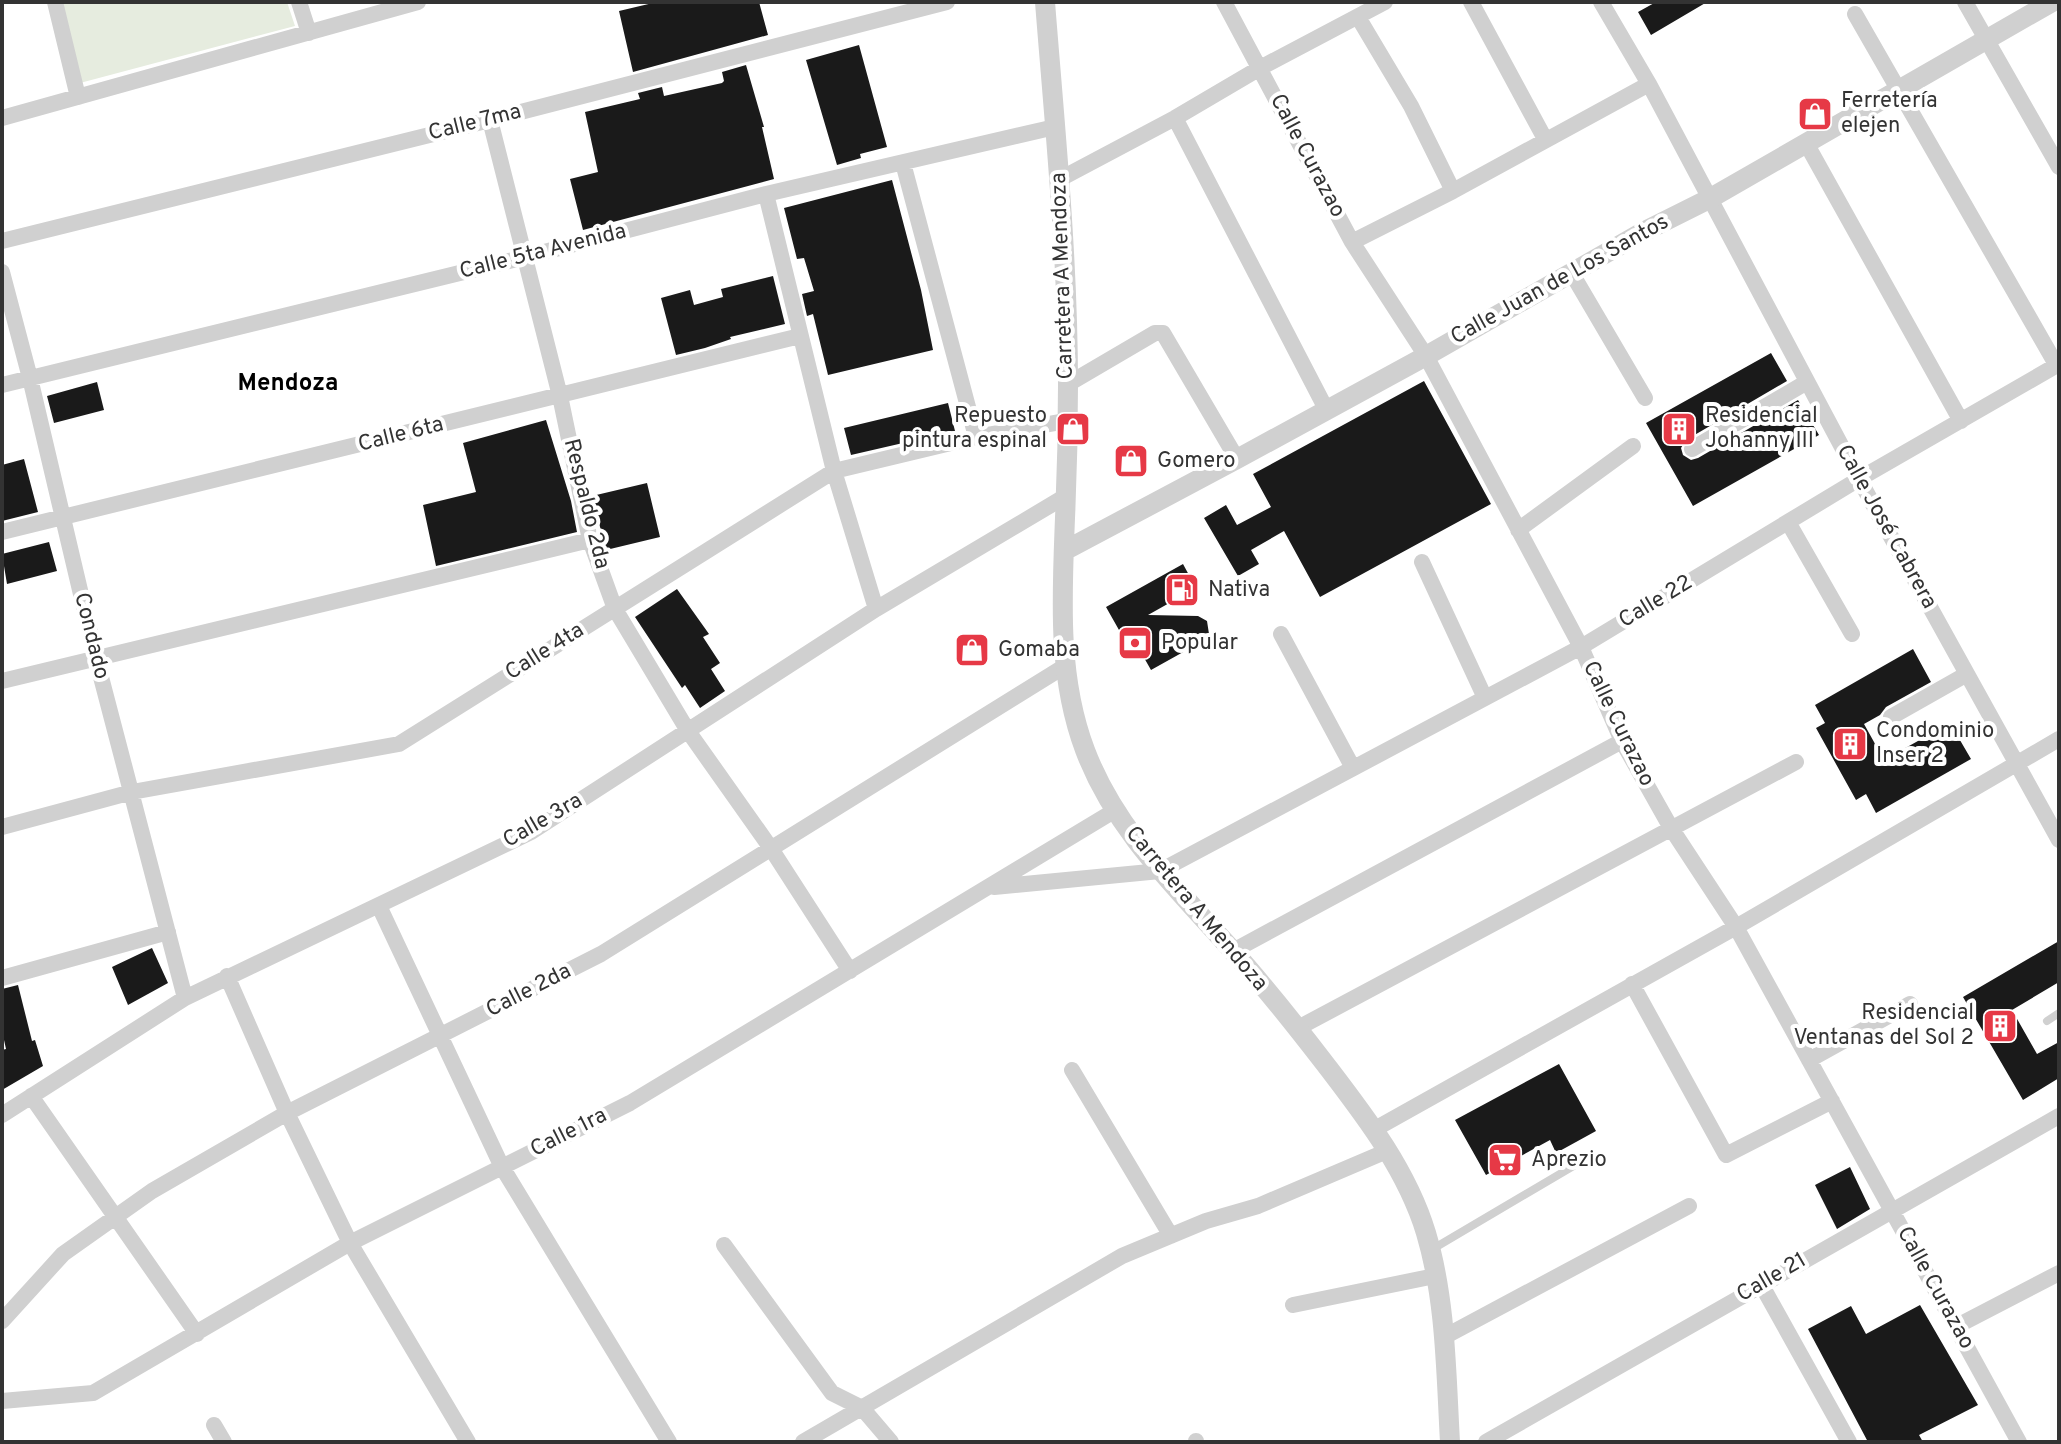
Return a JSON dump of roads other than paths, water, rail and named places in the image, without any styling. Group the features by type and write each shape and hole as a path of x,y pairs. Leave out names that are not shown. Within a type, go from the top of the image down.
{"street":[{"path":"55,2 78,97"},
{"path":"299,2 309,33"},
{"path":"2,118 418,2"},
{"name":"Calle 7ma","path":"2,241 947,2"},
{"name":"Carretera A Mendoza","path":"1045,2 1060,179 1068,384 1065,666 1076,725 1098,781 1114,811 1160,871 1298,1028 1375,1129 1387,1151 1419,1215 1430,1251 1444,1337 1450,1442"},
{"name":"Calle Curazao","path":"1224,2 1352,242 1426,356 1581,647 1622,741 1671,828 1736,927 2019,1442"},
{"path":"1060,179 1175,118 1363,10 1385,2"},
{"path":"1471,2 1545,139"},
{"name":"Calle José Cabrera","path":"1601,2 1649,84 1859,479 2059,840"},
{"path":"1965,2 2059,167"},
{"name":"Calle Juan de Los Santos","path":"1064,551 1709,199 2052,2"},
{"path":"1363,10 1453,191"},
{"path":"1855,14 2058,365"},
{"path":"1352,242 1453,191 1649,84"},
{"path":"1175,118 1326,409"},
{"name":"Respaldo 2da","path":"490,120 560,396 590,540 615,609 688,731 770,847 850,971"},
{"name":"Calle 5ta Avenida","path":"2,385 525,257 766,194 1055,127"},
{"path":"1806,143 1961,421"},
{"path":"903,163 976,437"},
{"path":"766,194 834,471 876,609"},
{"name":"Condado","path":"2,272 96,658 185,998"},
{"path":"1571,272 1645,398"},
{"path":"1068,384 1155,333 1163,333 1237,459"},
{"name":"Calle 6ta","path":"2,532 800,336"},
{"name":"Calle 22","path":"1160,871 1581,647 1859,479 2058,365"},
{"path":"1692,449 1807,382"},
{"name":"Calle 4ta","path":"2,827 132,792 399,744 834,471 976,437 1066,421"},
{"path":"1518,530 1633,446"},
{"name":"Calle 3ra","path":"2,1115 185,998 531,832 876,609 1066,496"},
{"path":"1788,522 1852,634"},
{"path":"2,681 590,540"},
{"path":"1422,562 1485,698"},
{"path":"1281,634 1353,768"},
{"name":"Calle 2da","path":"2,1321 63,1254 152,1191 287,1113 601,954 1065,666"},
{"path":"1891,717 1967,674"},
{"path":"1375,1129 1736,927 2059,739"},
{"path":"1233,951 1622,741"},
{"path":"1298,1028 1796,762"},
{"name":"Calle 1ra","path":"2,1401 93,1393 350,1243 630,1103 1114,811"},
{"path":"989,888 1160,871"},
{"path":"379,906 502,1167 669,1442"},
{"path":"2,978 168,932"},
{"path":"227,976 287,1113 350,1243 468,1442"},
{"path":"1632,984 1726,1155 1832,1101"},
{"path":"1809,1060 1910,1004"},
{"path":"1072,1070 1171,1236"},
{"path":"31,1096 197,1334"},
{"name":"Calle 21","path":"1486,1442 2059,1116"},
{"path":"803,1442 1122,1256 1206,1221 1258,1206 1387,1151"},
{"path":"1444,1337 1689,1206"},
{"path":"724,1245 832,1393 862,1408 891,1442"},
{"path":"1957,1326 2059,1273"},
{"path":"1293,1305 1435,1276"},
{"path":"1761,1284 1849,1442"},
{"path":"214,1425 224,1442"}],"lane":[{"path":"2047,1021 2059,1013"},
{"path":"1430,1251 1587,1158"}],"place":[{"name":"Ferretería elejen","path":"1815,114"},
{"name":"Repuesto pintura espinal","path":"1073,429"},
{"name":"Residencial Johanny III","path":"1679,429"},
{"name":"Gomero","path":"1131,461"},
{"name":"Nativa","path":"1182,590"},
{"name":"Popular","path":"1135,643"},
{"name":"Gomaba","path":"972,650"},
{"name":"Condominio Inser 2","path":"1850,744"},
{"name":"Residencial Ventanas del Sol 2","path":"2000,1026"},
{"name":"Aprezio","path":"1505,1160"}],"district":[{"name":"Mendoza","path":"288,384"}]}
